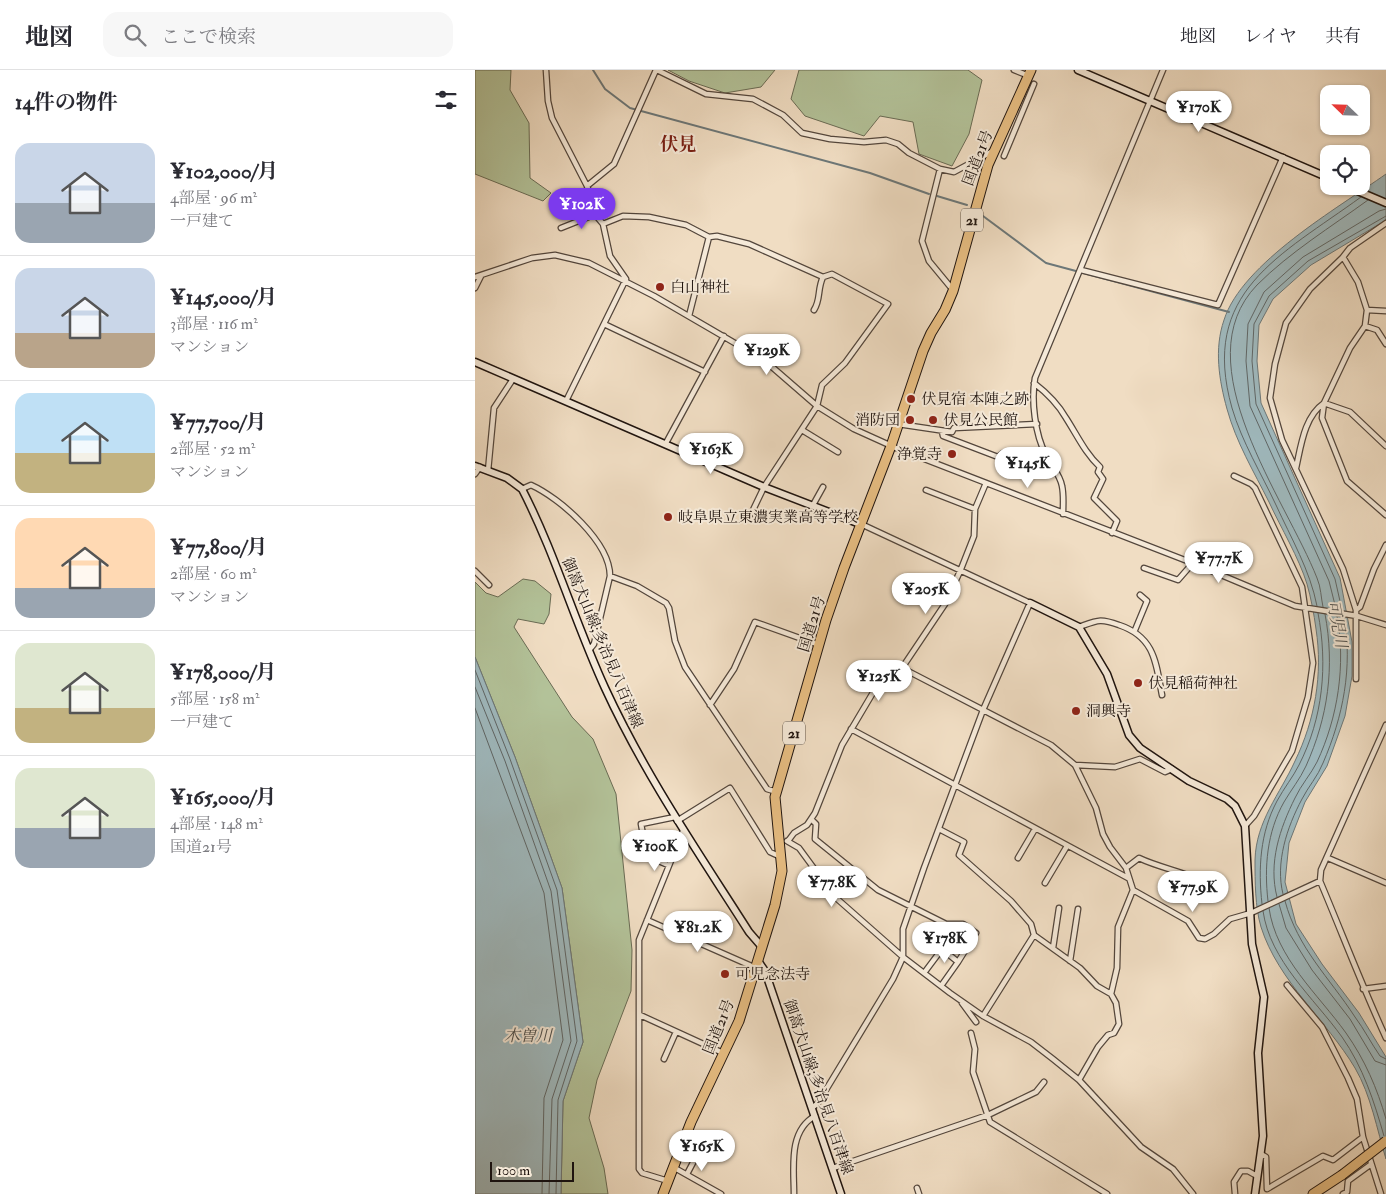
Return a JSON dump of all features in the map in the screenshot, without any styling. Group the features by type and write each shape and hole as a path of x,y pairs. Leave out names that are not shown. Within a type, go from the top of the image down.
{"highway":[{"name":"国道21号","path":"663,1194 699,1103 739,1021 781,881 781,857 776,812 777,792 826,620 860,524 891,446 923,351 953,291 983,180 994,150 1030,73"},
{"path":"1313,1194 1342,1175 1386,1141"}],"main road":[{"path":"1078,70 1320,174"},
{"path":"1367,195 1386,203"},
{"path":"475,362 667,443 764,487 860,524"},
{"path":"477,467 507,478 522,489"},
{"name":"御嵩犬山線;多治見八百津線","path":"522,489 631,741 683,832 749,932 762,947"},
{"path":"1030,603 1079,627 1107,674 1129,735 1140,748 1189,781 1227,799 1235,806 1245,826 1253,944 1264,997 1258,1053 1263,1118 1261,1154 1255,1194"},
{"name":"御嵩犬山線;多治見八百津線","path":"757,965 765,971 841,1194"}],"street":[{"path":"546,70 548,101 552,118 587,186 596,214 603,224 607,249 626,279 566,402"},
{"path":"587,186 614,164 656,70 706,94 753,99 783,115 802,133 830,139 864,142 886,140 898,144 909,153 941,169 954,172 994,150"},
{"path":"1014,70 1030,73"},
{"path":"1063,514 1063,487 1046,455 1037,424 1034,383 1163,70"},
{"path":"1004,156 1034,84"},
{"path":"1081,270 1218,305 1283,157"},
{"path":"941,169 922,242 929,262 953,291"},
{"path":"561,228 596,214"},
{"path":"603,224 623,216 649,217 685,225 709,237 717,236 749,244 823,277 832,274 888,304 845,363 822,385 817,406 764,487 753,510 757,520"},
{"path":"1357,613 1343,569 1282,440 1272,409 1271,385 1286,323 1309,289 1350,248 1386,223"},
{"path":"689,316 709,237"},
{"path":"475,277 532,258 555,255 589,263 689,316 764,360 817,406 854,429 891,446 1305,609 1357,613 1386,625"},
{"path":"1343,256 1358,282 1367,310 1365,326 1351,348 1324,403 1322,418 1347,481 1386,514"},
{"path":"475,288 481,276"},
{"path":"814,310 818,304 818,289 823,277"},
{"path":"1367,310 1386,311"},
{"path":"604,324 705,372"},
{"path":"1365,326 1377,330 1386,344"},
{"path":"667,443 724,336"},
{"path":"488,471 494,408 513,379"},
{"path":"1034,383 1048,394 1066,417 1092,460 1100,467 1098,472 1103,479 1094,498 1117,521 1112,533"},
{"path":"1296,468 1304,434 1315,410 1324,403"},
{"path":"1324,403 1350,412 1386,446"},
{"path":"898,424 942,432 953,432 954,428 1037,424"},
{"path":"802,430 838,452"},
{"path":"942,432 943,436 998,457 1003,453 1046,455"},
{"path":"475,474 477,467"},
{"path":"1234,476 1255,488 1298,577 1313,663 1308,697 1292,751 1254,816 1245,826"},
{"path":"903,668 945,604 961,569 974,536 975,509 986,483"},
{"path":"522,489 531,485 577,518 608,561 610,576 594,644 590,649"},
{"path":"813,506 823,487"},
{"path":"926,490 975,509"},
{"path":"812,1108 818,1103 888,987 903,957 903,930 910,906 983,710 1030,603 961,569 860,524"},
{"path":"1356,679 1358,649 1355,622 1357,613 1373,569 1386,546"},
{"path":"1144,568 1178,580 1192,564"},
{"path":"475,571 489,585"},
{"path":"610,576 637,586 666,603 669,608 675,641 680,655 710,705 767,789 777,792"},
{"path":"1135,630 1147,601 1140,595"},
{"path":"1079,627 1102,619 1135,630 1150,646 1156,664 1162,695"},
{"path":"710,705 734,669 755,622 819,645"},
{"path":"788,841 794,833 807,825 811,819 851,729 887,669 903,668 1051,745 1075,765 1096,808 1103,834 1110,847 1127,868 1128,878 1133,890 1188,921 1199,938 1205,939 1214,934 1230,919 1251,913 1320,880"},
{"path":"1386,725 1321,870 1320,880 1349,947 1363,989 1386,1038"},
{"path":"851,729 1128,878"},
{"path":"1075,765 1115,767 1140,759 1165,772 1172,769"},
{"path":"668,865 647,856 641,824 676,819 730,788 770,852 781,857"},
{"path":"811,819 816,824 815,839 868,883 945,924 963,924 976,934 941,986"},
{"path":"1018,858 1035,828"},
{"path":"939,829 964,842 959,856 1011,901 1031,924 1034,935 1070,961 1097,986 1111,994 1116,1003 1119,1024 1114,1033 1108,1035 1098,1047 1079,1080"},
{"path":"668,1181 642,1172 639,1169 639,940 683,832"},
{"path":"779,838 799,848 835,897 903,957 983,1016 1031,1042 1079,1080 1125,1132 1141,1147 1173,1169 1193,1194"},
{"path":"1045,883 1067,846"},
{"path":"1127,868 1139,858 1154,865 1183,872 1202,882"},
{"path":"1328,858 1386,883"},
{"path":"1111,994 1117,968 1118,927 1133,890"},
{"path":"1053,948 1059,908"},
{"path":"1070,961 1078,909"},
{"path":"647,920 757,965"},
{"path":"983,1016 1034,935"},
{"path":"924,973 942,949 958,962"},
{"path":"1287,985 1322,1026 1357,1098 1363,1137 1370,1165 1381,1194"},
{"path":"1363,989 1386,986"},
{"path":"959,1000 976,1022"},
{"path":"640,1015 724,1054"},
{"path":"664,1059 676,1032"},
{"path":"971,1034 975,1049 973,1072 990,1122 1107,1194"},
{"path":"833,1168 988,1115 1036,1092 1044,1082"},
{"path":"794,1194 795,1142 809,1119 815,1116"},
{"path":"1261,1154 1266,1157 1267,1189 1323,1156 1333,1160 1363,1137"},
{"path":"687,1174 696,1157"},
{"path":"1343,1194 1347,1192 1348,1181 1370,1165"},
{"path":"673,1166 721,1194"},
{"path":"1235,1194 1234,1182 1241,1171 1248,1170 1257,1176"},
{"path":"917,1188 919,1194"}],"green space":[{"path":"475,70 511,70 510,90 529,123 530,178 551,193 543,201 475,174"},
{"path":"668,70 775,70 761,87 725,93 689,81"},
{"path":"799,70 968,70 982,80 969,134 952,166 919,154 913,122 880,116 864,136 805,116 791,99"},
{"path":"523,579 535,581 551,594 549,614 544,624 518,619 514,627 572,717 593,739 616,794 632,950 631,991 597,1080 589,1118 604,1168 608,1194 561,1194 563,1101 583,1042 562,888 515,757 475,657 475,582 486,593 498,597"}],"water":[{"name":"可児川","path":"1386,174 1386,220 1311,265 1273,299 1259,325 1257,361 1261,403 1340,578 1352,642 1352,676 1345,716 1327,766 1305,802 1289,843 1285,882 1296,924 1322,964 1359,1013 1386,1057 1386,1159 1361,1078 1344,1051 1279,965 1269,947 1259,919 1255,885 1256,846 1264,820 1295,761 1308,729 1318,680 1318,646 1312,606 1304,574 1235,433 1222,387 1218,353 1224,320 1234,299 1250,278 1294,238 1318,220 1355,195 1370,195 1370,185"},
{"name":"木曽川","path":"475,657 515,757 562,888 583,1042 563,1101 561,1194 475,1194"}],"waterway":[{"path":"593,70 605,89 630,108 870,173 929,194"},
{"path":"937,196 967,205"},
{"path":"983,216 1046,263 1229,312"}],"place":[{"name":"白山神社","path":"660,287"},
{"name":"伏見宿 本陣之跡","path":"911,399"},
{"name":"消防団","path":"910,420"},
{"name":"伏見公民館","path":"933,420"},
{"name":"浄覚寺","path":"952,454"},
{"name":"岐阜県立東濃実業高等学校","path":"668,517"},
{"name":"伏見稲荷神社","path":"1138,683"},
{"name":"洞興寺","path":"1076,711"},
{"name":"可児念法寺","path":"725,974"}],"district":[{"name":"伏見","path":"678,144"}]}
